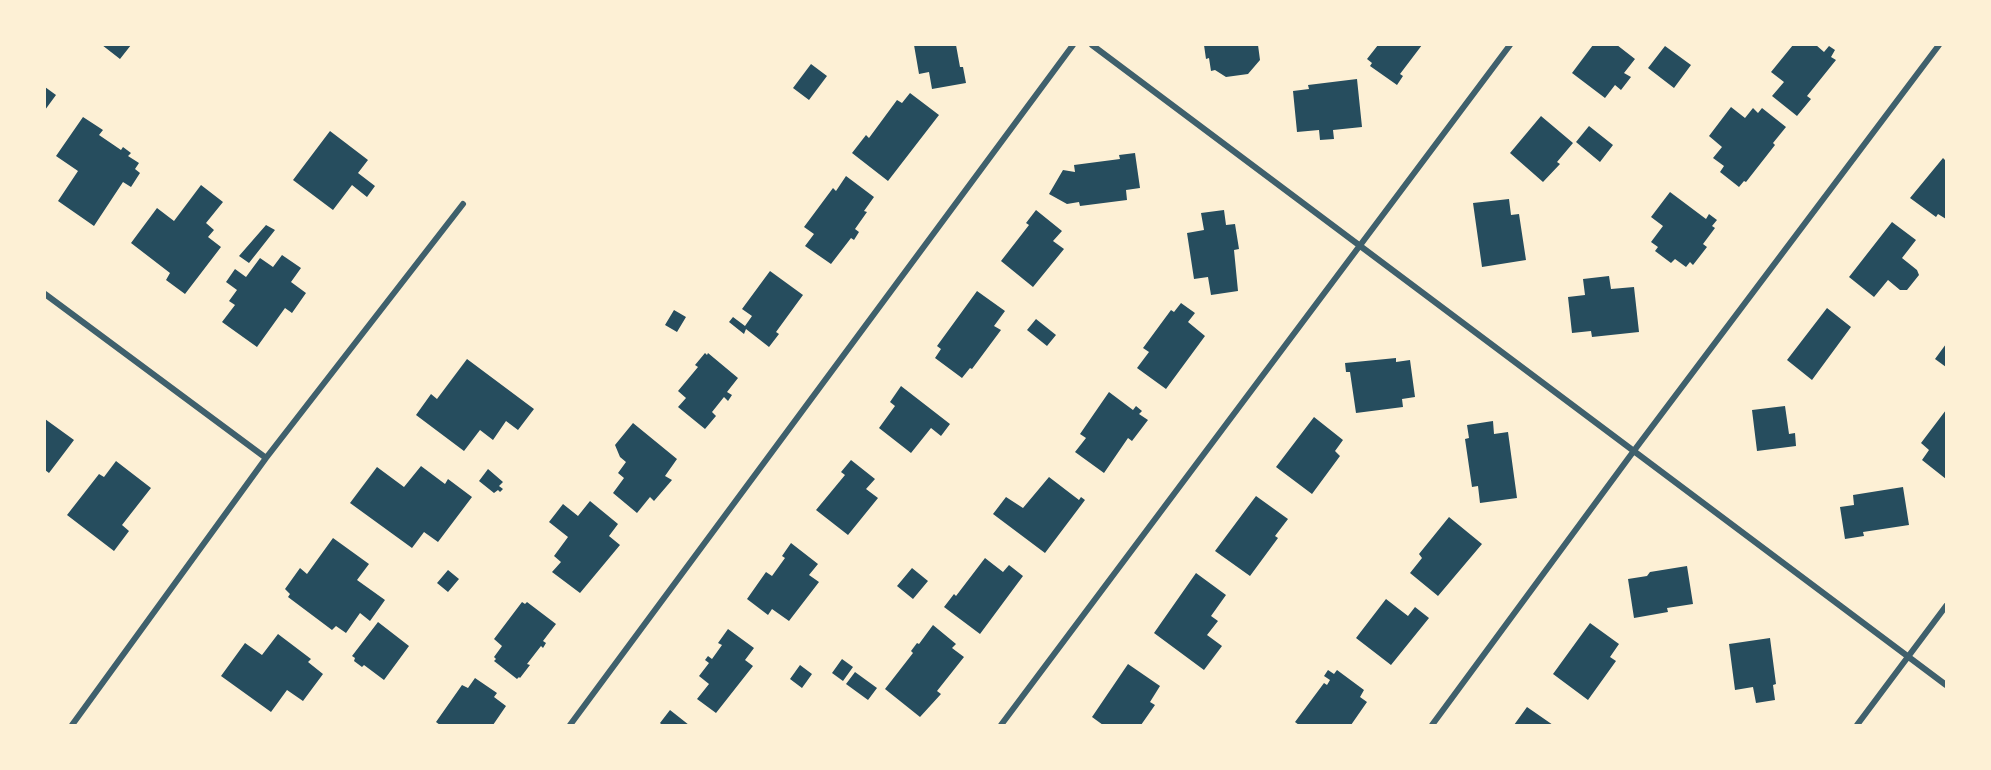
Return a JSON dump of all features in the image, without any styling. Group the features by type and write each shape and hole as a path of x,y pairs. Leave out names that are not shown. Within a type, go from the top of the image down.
{"street":[{"path":"570,725 1073,45"},
{"path":"1092,45 1946,685"},
{"path":"1001,725 1510,45"},
{"path":"1432,725 1633,452 1939,45"},
{"path":"72,725 266,458 463,204"},
{"path":"45,294 266,458"},
{"path":"1857,725 1946,606"}],"building":[{"path":"102,45 131,45 120,59"},
{"path":"914,45 956,45 966,83 932,89 929,72 919,74"},
{"path":"1204,45 1258,45 1260,60 1248,74 1226,77 1215,70 1211,71"},
{"path":"1378,45 1422,45 1400,74 1403,76 1397,85 1370,66 1372,63 1367,59"},
{"path":"1593,45 1617,45 1635,59 1624,73 1631,77 1621,90 1615,85 1605,98 1572,73"},
{"path":"1793,45 1816,45 1824,52 1829,46 1835,50 1831,57 1836,60 1807,96 1811,99 1797,116 1772,96 1784,82 1771,72"},
{"path":"1665,46 1691,65 1674,88 1648,68"},
{"path":"811,64 827,76 809,100 793,88"},
{"path":"1357,79 1362,127 1333,130 1334,139 1320,140 1319,130 1297,132 1293,91 1309,89 1308,85"},
{"path":"45,87 56,95 45,110"},
{"path":"910,93 939,115 888,181 852,153 866,135 869,138 897,100 902,103"},
{"path":"1731,107 1745,118 1753,108 1758,113 1762,108 1786,127 1773,143 1775,145 1746,182 1744,181 1739,187 1720,172 1724,166 1713,158 1722,147 1709,136"},
{"path":"1541,116 1573,143 1557,162 1560,164 1543,182 1510,153"},
{"path":"83,117 103,130 99,135 121,150 123,147 131,153 128,156 139,163 135,169 140,173 131,187 123,182 94,226 58,201 78,171 56,156"},
{"path":"1589,126 1613,145 1600,162 1576,142"},
{"path":"330,131 368,160 358,173 375,186 367,197 352,185 333,210 293,180"},
{"path":"1135,153 1140,188 1126,190 1127,200 1080,206 1079,202 1067,204 1049,194 1063,170 1075,172 1074,165 1120,159 1119,155"},
{"path":"1943,158 1946,161 1946,219 1938,214 1936,217 1910,198"},
{"path":"846,176 874,197 855,229 859,232 854,240 851,238 831,264 805,246 814,234 804,227 833,188 836,191"},
{"path":"201,185 223,202 206,223 214,230 208,237 221,247 185,294 166,280 170,273 131,243 157,208 174,221"},
{"path":"1670,192 1706,219 1709,214 1717,220 1712,226 1715,228 1703,244 1707,247 1693,265 1690,262 1686,267 1675,259 1671,263 1655,251 1658,247 1651,242 1663,226 1651,217"},
{"path":"1509,199 1511,215 1519,214 1526,260 1482,267 1473,203"},
{"path":"1036,210 1062,231 1053,241 1064,249 1033,287 1001,261 1029,225 1026,223"},
{"path":"1224,210 1226,225 1235,224 1239,249 1234,250 1238,291 1211,295 1208,277 1194,279 1187,233 1204,230 1201,213"},
{"path":"1892,222 1916,240 1902,258 1917,270 1919,275 1907,290 1900,290 1888,280 1874,297 1849,277"},
{"path":"266,225 275,230 249,263 239,256"},
{"path":"282,255 301,268 291,282 306,293 292,313 285,308 257,347 222,322 235,305 229,301 237,290 226,282 235,269 246,277 260,258 273,267"},
{"path":"770,271 803,295 776,332 779,334 769,347 746,329 744,334 729,322 733,317 745,326 752,316 742,309"},
{"path":"1609,276 1611,289 1634,287 1639,332 1592,337 1591,331 1572,333 1568,297 1585,295 1583,279"},
{"path":"977,291 1005,311 994,326 1001,330 972,369 970,368 962,378 935,358 941,349 937,346"},
{"path":"1181,303 1195,313 1188,322 1205,336 1166,389 1137,368 1149,352 1143,348 1171,310 1174,312"},
{"path":"1827,308 1851,327 1812,380 1787,360"},
{"path":"674,310 686,317 677,332 665,325"},
{"path":"1036,319 1056,335 1047,346 1027,330"},
{"path":"1946,344 1946,367 1935,359"},
{"path":"705,353 707,355 708,353 738,378 727,392 732,395 728,401 724,397 712,412 716,416 705,429 678,407 686,398 678,391 698,367 695,365"},
{"path":"1396,358 1396,362 1410,360 1415,397 1402,399 1403,407 1356,413 1350,372 1346,372 1345,363"},
{"path":"467,359 534,409 518,430 506,421 493,440 480,430 464,451 416,415 431,394 437,399"},
{"path":"901,386 950,424 941,436 931,428 911,453 879,428 895,406 890,402"},
{"path":"1109,392 1133,410 1136,406 1142,411 1139,414 1148,420 1132,441 1128,438 1104,473 1075,452 1086,438 1080,434"},
{"path":"1785,406 1789,434 1795,433 1796,446 1757,451 1752,410"},
{"path":"1946,410 1946,479 1922,460 1929,450 1921,443"},
{"path":"1314,417 1343,440 1335,451 1340,456 1312,494 1276,467"},
{"path":"45,419 74,440 49,473 45,470"},
{"path":"1493,421 1494,434 1508,432 1517,498 1480,503 1478,486 1472,487 1465,439 1469,438 1467,425"},
{"path":"633,423 677,459 665,476 672,480 654,501 650,497 637,513 613,493 624,478 618,473 626,462 620,457 615,445"},
{"path":"851,460 875,479 866,489 878,498 848,535 816,510 845,475 841,472"},
{"path":"116,461 151,488 122,525 129,531 114,551 67,515 99,474 104,477"},
{"path":"421,466 445,484 448,479 472,497 438,542 424,532 412,548 350,503 377,467 404,487"},
{"path":"488,469 503,482 499,486 503,489 500,492 498,490 494,493 479,481"},
{"path":"1049,477 1079,500 1081,497 1085,500 1045,553 993,514 1006,497 1023,508"},
{"path":"1903,487 1909,525 1863,532 1864,536 1845,539 1840,507 1854,505 1853,495"},
{"path":"1256,496 1288,519 1275,536 1278,538 1250,576 1215,551"},
{"path":"590,501 618,524 609,536 620,545 580,593 552,572 561,562 554,556 568,537 549,522 563,504 578,516"},
{"path":"1449,517 1482,544 1438,596 1410,573 1422,558 1419,554"},
{"path":"333,538 369,564 357,580 385,600 370,621 360,613 346,633 336,626 332,630 288,597 290,594 285,589 300,568 307,574"},
{"path":"791,543 818,564 809,575 819,582 789,621 772,609 768,615 747,599 766,572 772,576 785,558 782,556"},
{"path":"985,558 1003,572 1009,565 1023,576 980,634 944,607 954,594 956,596"},
{"path":"1687,566 1693,604 1667,608 1668,612 1634,618 1628,579 1647,576 1650,572"},
{"path":"912,568 928,581 913,599 897,586"},
{"path":"448,570 459,579 448,592 437,583"},
{"path":"1196,573 1226,595 1211,616 1218,621 1207,635 1222,646 1204,670 1154,633"},
{"path":"1386,599 1408,616 1415,607 1429,618 1391,665 1356,638"},
{"path":"522,602 525,604 527,602 556,624 543,641 546,643 543,648 541,646 527,664 530,665 517,679 494,661 496,659 494,657 502,646 494,639"},
{"path":"378,622 409,646 384,680 364,665 362,667 354,661 355,658 352,656"},
{"path":"1590,623 1619,644 1610,657 1616,661 1588,700 1553,674"},
{"path":"933,625 956,644 952,648 964,657 937,691 941,694 920,717 885,689 913,653 911,651 917,643 919,644"},
{"path":"728,629 754,648 745,660 753,666 716,713 697,699 709,684 699,676 709,663 705,660 708,656 712,659 722,645 718,643"},
{"path":"278,634 311,659 308,662 323,674 303,701 287,690 271,712 221,676 245,643 262,655"},
{"path":"1770,638 1776,684 1773,685 1775,700 1756,703 1753,687 1735,690 1729,644"},
{"path":"842,659 853,667 843,681 832,673"},
{"path":"1128,664 1160,686 1150,702 1155,705 1141,725 1103,725 1092,717"},
{"path":"800,665 812,674 802,688 790,679"},
{"path":"1328,670 1334,674 1337,670 1364,690 1360,697 1367,702 1351,725 1299,725 1295,722 1324,683 1327,685 1330,680 1324,676"},
{"path":"855,672 877,688 868,700 846,684"},
{"path":"475,678 497,693 494,697 506,706 493,725 440,725 436,722 462,685 468,688"},
{"path":"1527,707 1553,725 1514,725"},
{"path":"670,710 689,725 662,725 660,723"}]}
